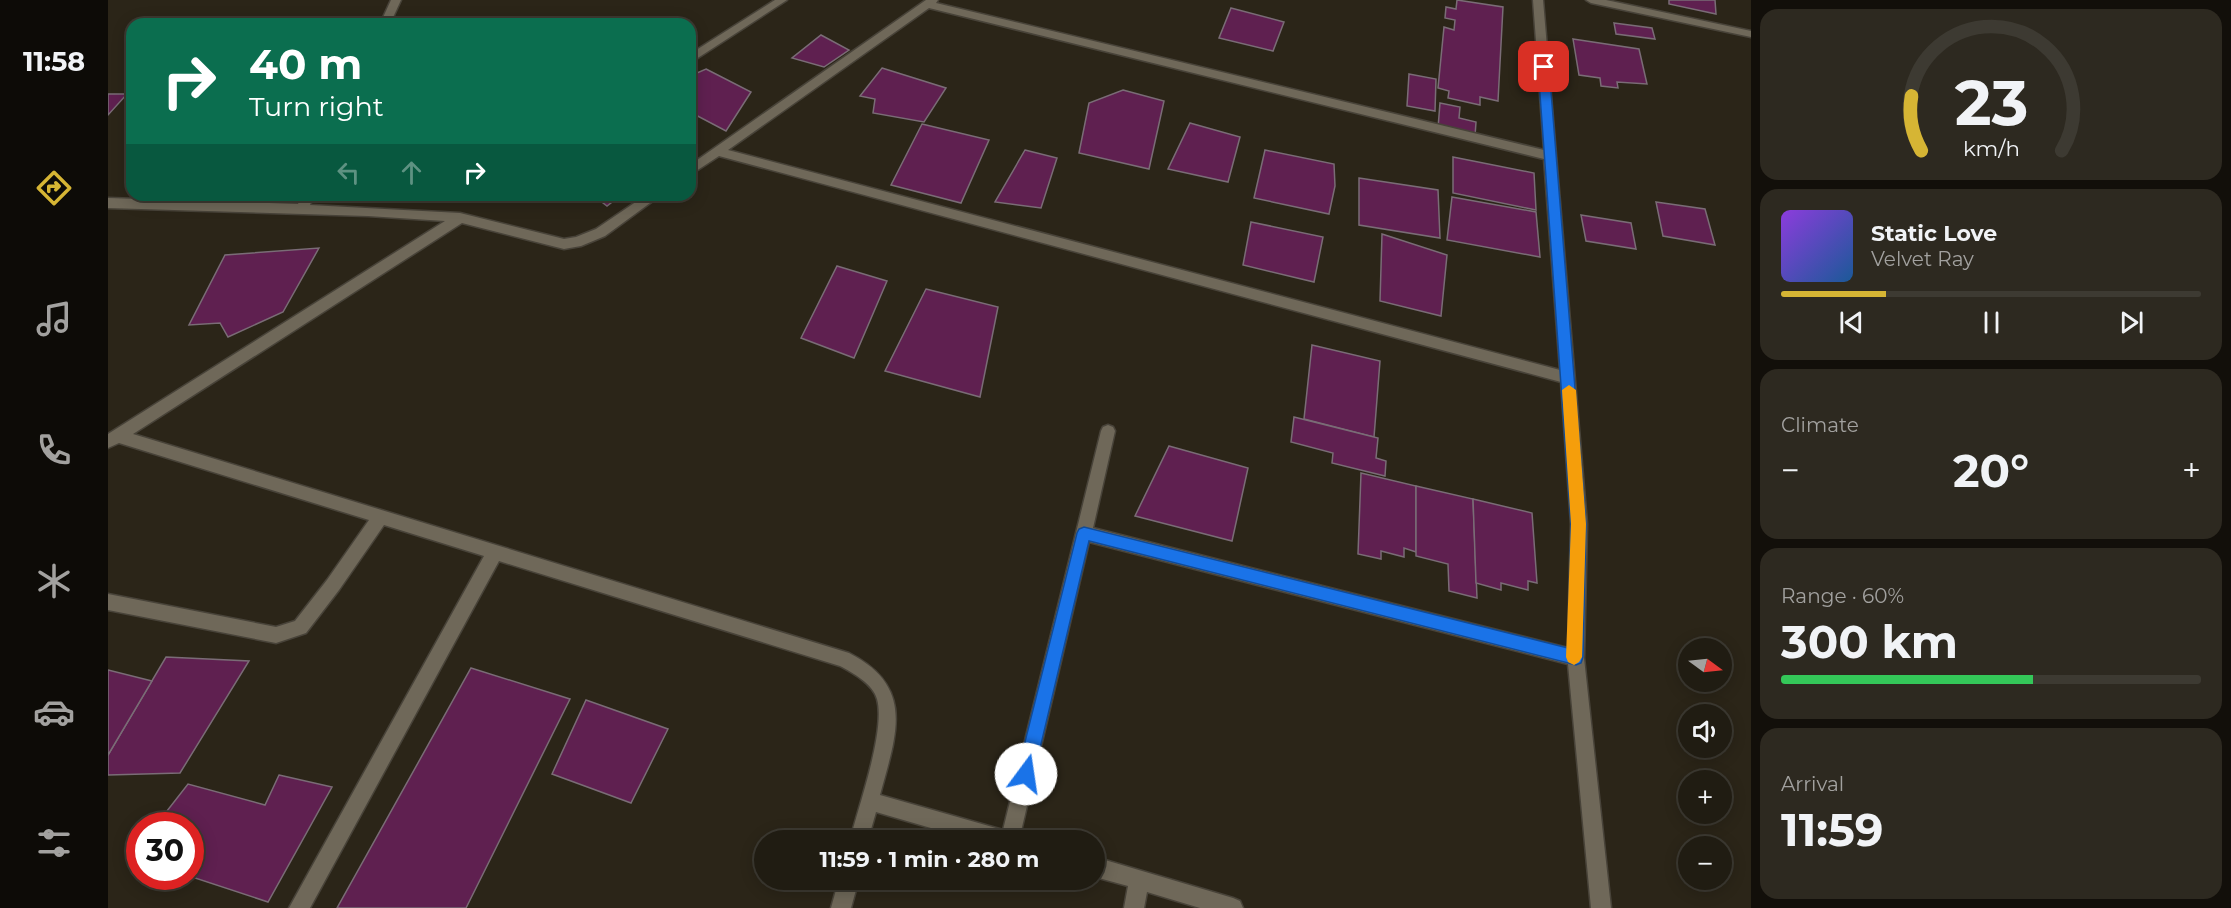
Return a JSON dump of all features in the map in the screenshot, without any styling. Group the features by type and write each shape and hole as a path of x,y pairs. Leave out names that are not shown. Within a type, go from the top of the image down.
{"street":[{"path":"388,18 396,0"},
{"path":"696,55 782,0"},
{"path":"1538,0 1579,524 1576,657 1601,908"},
{"path":"1591,0 1751,34"},
{"path":"696,167 930,2 1551,156"},
{"path":"719,152 1568,378"},
{"path":"302,210 306,201"},
{"path":"108,203 368,211 460,219 564,244 578,244 591,239 646,201"},
{"path":"113,439 460,219"},
{"path":"1012,830 1108,431"},
{"path":"113,439 380,516 843,659 869,672 886,699 885,737 862,830"},
{"path":"108,602 276,635 300,627 333,585 380,516"},
{"path":"1084,533 1576,657"},
{"path":"299,908 495,552"},
{"path":"869,801 969,830"},
{"path":"1105,870 1233,908"},
{"path":"1134,908 1138,880"},
{"path":"841,908 846,890"}],"building":[{"path":"1457,0 1503,7 1498,101 1480,97 1480,105 1448,98 1449,91 1438,88 1444,27 1454,30 1455,20 1445,18 1446,7 1456,9"},
{"path":"1669,0 1715,0 1716,14 1669,4"},
{"path":"1231,8 1284,22 1273,51 1219,38"},
{"path":"1614,23 1652,28 1655,39 1616,34"},
{"path":"821,35 849,50 824,67 792,58"},
{"path":"1573,39 1639,49 1647,84 1617,82 1618,88 1601,86 1600,78 1579,75"},
{"path":"882,68 946,88 924,122 873,113 875,99 860,96"},
{"path":"706,69 751,92 726,131 696,115 696,73"},
{"path":"1409,74 1436,79 1435,111 1407,106"},
{"path":"1123,90 1164,101 1149,169 1079,153 1089,103"},
{"path":"108,94 126,94 126,95 108,115"},
{"path":"1440,103 1460,107 1459,118 1476,122 1475,136 1438,128"},
{"path":"1190,123 1240,137 1228,182 1168,169"},
{"path":"922,124 989,140 961,203 891,185"},
{"path":"1025,150 1057,158 1041,208 995,202"},
{"path":"1265,150 1334,164 1335,186 1329,214 1254,198"},
{"path":"1453,157 1534,173 1536,210 1453,193"},
{"path":"1359,178 1438,190 1440,238 1359,225"},
{"path":"1452,197 1536,212 1540,257 1447,240"},
{"path":"601,201 613,201 607,206"},
{"path":"1656,202 1705,209 1715,245 1663,236"},
{"path":"1581,215 1631,223 1636,249 1586,241"},
{"path":"1251,222 1323,237 1314,282 1243,265"},
{"path":"1382,234 1447,255 1441,316 1380,301"},
{"path":"319,248 283,312 228,337 220,323 189,325 225,255"},
{"path":"837,266 887,281 854,358 801,338"},
{"path":"926,289 998,307 980,397 885,371"},
{"path":"1312,345 1380,361 1374,437 1304,419"},
{"path":"1294,417 1378,438 1376,458 1386,461 1385,476 1332,463 1333,453 1291,442"},
{"path":"1169,446 1248,468 1232,541 1135,516"},
{"path":"1361,473 1416,486 1416,552 1404,548 1404,557 1381,551 1381,559 1358,554"},
{"path":"1416,486 1473,499 1477,598 1449,591 1448,564 1416,556"},
{"path":"1473,499 1532,513 1537,583 1528,581 1528,590 1501,583 1501,590 1476,583"},
{"path":"166,657 249,661 180,773 108,775 108,755"},
{"path":"471,668 570,699 466,908 337,908"},
{"path":"108,670 152,681 108,755"},
{"path":"586,700 668,729 631,803 552,774"},
{"path":"279,775 332,787 268,902 204,881 204,812 166,812 188,784 265,805"}],"slow traffic":[{"path":"1569,390 1579,524 1576,657 1574,657"}],"route":[{"path":"1026,774 1084,533 1576,657 1579,524 1544,67"}]}
